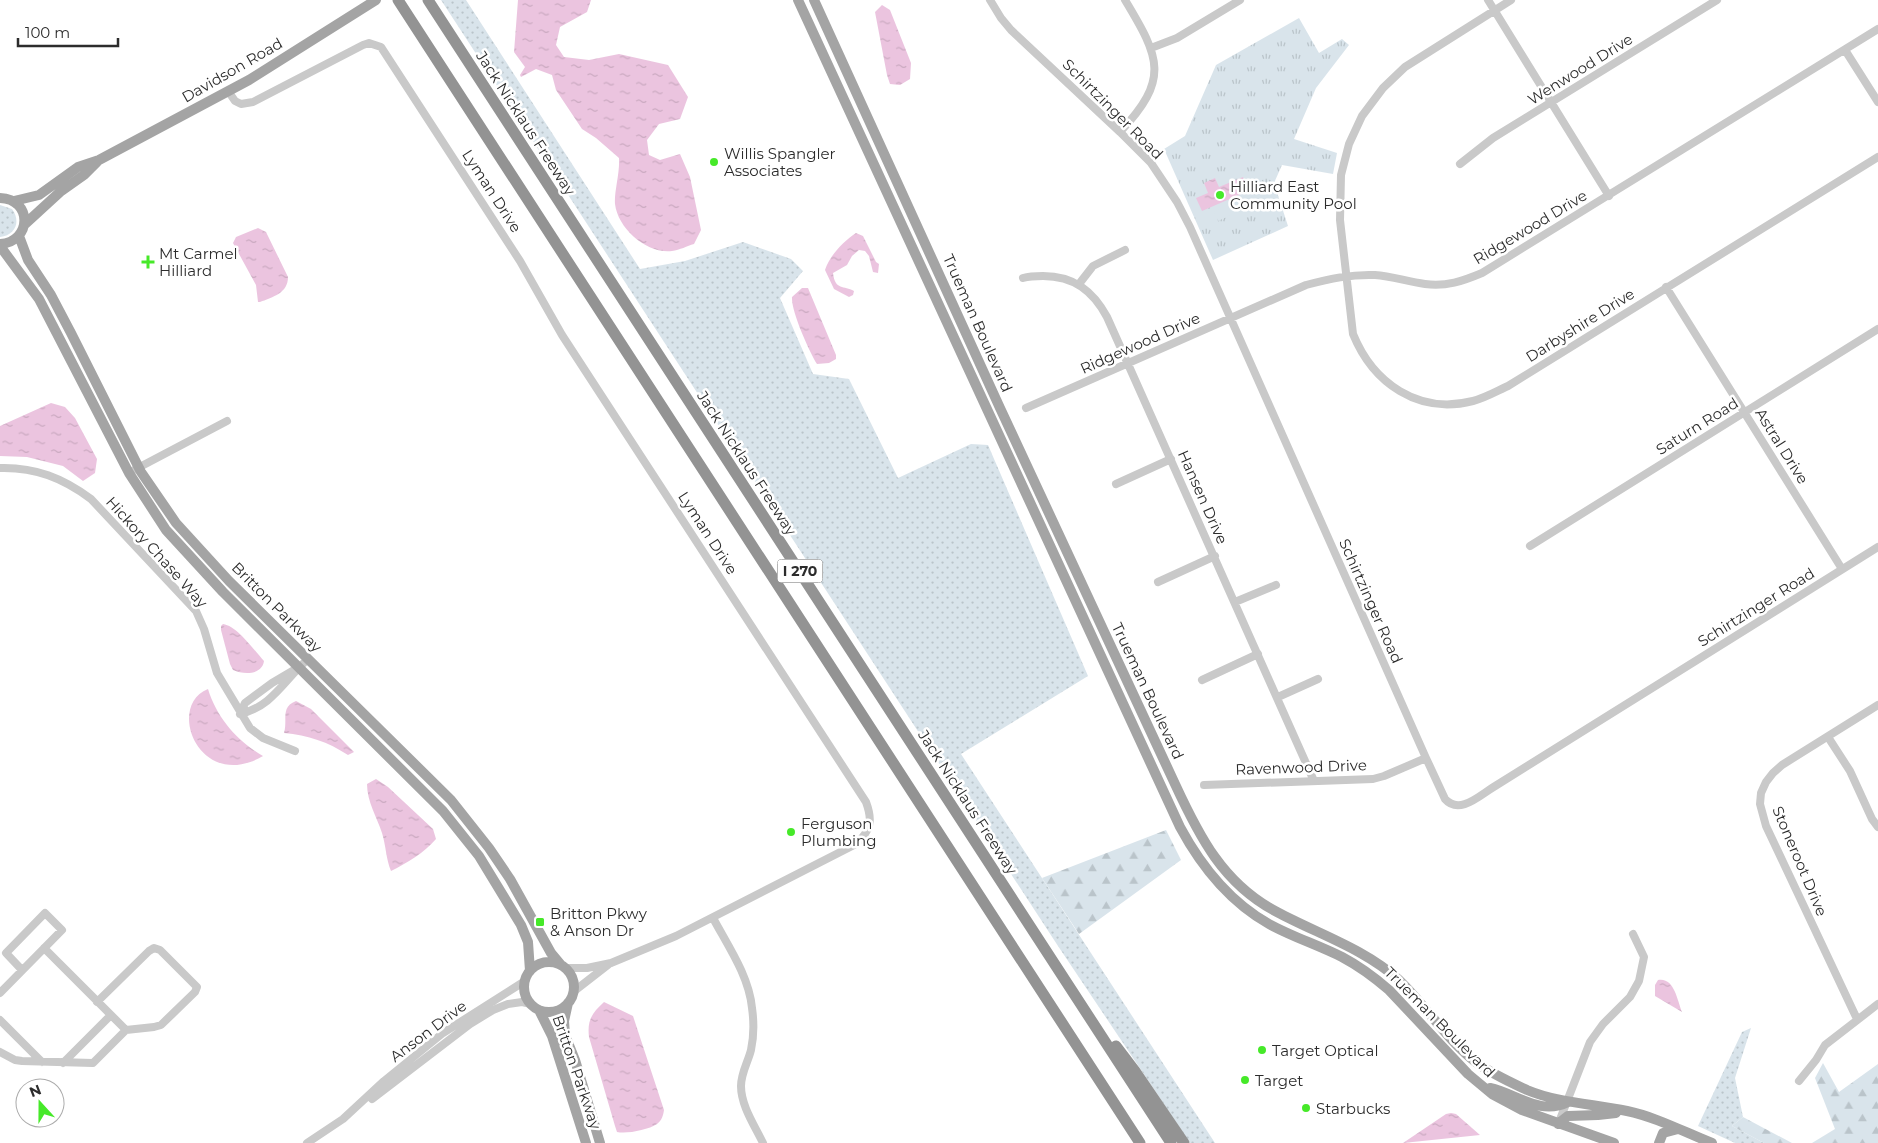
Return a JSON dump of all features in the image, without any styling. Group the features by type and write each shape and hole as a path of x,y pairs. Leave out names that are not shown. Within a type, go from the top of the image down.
{"highway":[{"name":"I 270","path":"398,0 1139,1143"},
{"name":"Jack Nicklaus Freeway","path":"428,0 1171,1143"},
{"path":"1067,983 1135,1071 1184,1143"}],"main road":[{"name":"Davidson Road","path":"5,197 39,195 78,167 99,160 228,92 299,50 376,0"},
{"name":"Trueman Boulevard","path":"798,0 1180,827 1194,852 1229,893 1269,924 1344,958 1376,978 1448,1053 1484,1087 1522,1110 1614,1143"},
{"name":"Trueman Boulevard","path":"814,0 1171,777 1212,856 1243,889 1275,911 1330,936 1367,956 1398,980 1477,1063 1501,1078 1528,1090 1568,1102 1648,1116 1712,1143"},
{"name":"Davidson Road","path":"24,226 60,192 84,175 99,160"},
{"path":"0,245 13,241 19,236 24,226 22,209 5,197"},
{"name":"Britton Parkway","path":"19,236 28,260 59,310 139,468 176,522 229,581 307,660 451,800 489,848 510,879 551,953 563,967"},
{"name":"Britton Parkway","path":"0,245 40,299 129,473 166,530 223,592 443,811 479,856 521,925 528,942 530,971"},
{"path":"544,963 553,963 563,967 571,975 574,982 573,992 568,1003 555,1011 535,1007 525,993 525,981 530,971 544,963"},
{"name":"Britton Parkway","path":"568,1003 564,1021 565,1035 575,1060 600,1143"},
{"name":"Britton Parkway","path":"535,1007 552,1036 586,1143"},
{"path":"1484,1087 1502,1091 1540,1106 1558,1107 1568,1102"},
{"path":"1558,1124 1568,1116 1598,1115 1627,1111"},
{"path":"1659,1143 1663,1133 1678,1129"}],"street":[{"name":"Schirtzinger Road","path":"990,0 1011,30 1151,163 1177,202 1190,227 1426,758 1445,799 1453,806 1464,805 1878,547"},
{"path":"1120,132 1141,108 1150,91 1154,73 1151,48 1145,33 1125,0"},
{"path":"1151,48 1177,38 1240,0"},
{"path":"1488,0 1609,196"},
{"name":"Darbyshire Drive","path":"1511,0 1405,67 1383,88 1362,116 1349,144 1341,175 1340,220 1353,334 1359,349 1373,369 1393,388 1405,394 1430,402 1444,404 1471,402 1508,386 1878,157"},
{"name":"Wenwood Drive","path":"1460,164 1493,138 1717,0"},
{"name":"Ridgewood Drive","path":"1026,408 1306,285 1345,276 1377,275 1425,284 1455,283 1495,266 1878,29"},
{"name":"Lyman Drive","path":"228,92 241,104 254,102 369,43 381,47 520,261 562,336 866,802 870,813 870,825 865,836 856,844 713,918"},
{"path":"1845,50 1878,102"},
{"path":"1079,284 1093,266 1125,250"},
{"name":"Hansen Drive","path":"1024,278 1029,276 1055,276 1079,284 1087,289 1100,304 1215,556 1314,781"},
{"name":"Astral Drive","path":"1666,288 1842,569"},
{"name":"Saturn Road","path":"1530,546 1878,329"},
{"path":"129,473 227,421"},
{"path":"1116,484 1171,459"},
{"name":"Hickory Chase Way","path":"0,468 36,471 58,478 91,499 196,611 204,629 217,673 250,728 263,738 295,751"},
{"path":"1158,582 1215,556"},
{"path":"1235,602 1276,585"},
{"path":"1202,680 1258,654"},
{"path":"298,668 244,702 240,714 251,712 269,700 307,660"},
{"path":"1278,697 1318,679"},
{"name":"Stoneroot Drive","path":"1856,1019 1766,826 1760,804 1761,793 1766,782 1782,765 1878,706"},
{"path":"1828,738 1850,771 1872,819 1878,827"},
{"name":"Ravenwood Drive","path":"1204,785 1362,779 1384,776 1426,758"},
{"path":"2,987 22,970 62,930 45,913 6,953 22,970"},
{"path":"563,967 586,968 611,963 676,936 713,918 743,976 752,1001 753,1033 751,1050 742,1075 741,1087 742,1099 762,1143"},
{"path":"1558,1124 1590,1042 1603,1024 1630,998 1639,982 1644,966 1644,956 1633,934"},
{"path":"44,948 126,1030"},
{"path":"0,1052 15,1060 93,1063 126,1030 161,1025 196,992 197,987 160,950 154,948 97,1002"},
{"path":"573,992 611,963"},
{"name":"Anson Drive","path":"307,1143 332,1128 443,1033 525,981"},
{"name":"Anson Drive","path":"353,1111 388,1087 447,1039 493,1010 508,1004 522,1002 535,1007"},
{"path":"1799,1081 1825,1045 1856,1019 1878,1004"},
{"path":"63,1063 110,1015"},
{"path":"0,1020 42,1062"}],"green space":[{"path":"441,0 466,0 640,269 685,261 743,242 791,259 803,271 780,298 813,374 849,379 898,478 971,444 988,445 1088,676 961,754 1215,1143 1190,1143 1058,946"},
{"path":"1299,18 1319,53 1342,39 1349,45 1316,88 1294,139 1337,153 1333,174 1282,165 1274,183 1288,226 1213,260 1164,149 1185,136 1216,65"},
{"path":"1253,191 1258,202 1218,221 1214,212"},
{"path":"0,205 12,209 15,214 16,223 10,233 0,237"},
{"path":"1166,830 1181,860 1079,934 1042,878"},
{"path":"1751,1028 1735,1078 1743,1117 1732,1126 1764,1143 1735,1143 1698,1126 1742,1032"},
{"path":"1823,1063 1839,1092 1878,1064 1878,1143 1812,1143 1835,1129 1815,1078"},
{"path":"1743,1117 1792,1143 1764,1143 1732,1126"}],"water":[{"path":"518,0 591,0 587,12 560,27 556,45 564,57 589,60 619,54 668,65 688,97 680,119 659,124 647,140 649,155 660,160 680,154 690,177 701,230 694,244 678,250 662,251 644,244 628,231 617,213 615,204 619,158 596,138 582,129 556,90 552,75 536,69 521,77 520,75 525,67 514,52"},
{"path":"882,5 890,10 911,63 910,79 900,85 890,84 887,75 875,12"},
{"name":"Hilliard East Community Pool","path":"1243,177 1248,191 1202,211 1196,198 1208,193 1204,183 1215,178 1219,187"},
{"path":"258,228 266,232 288,277 283,291 260,302 258,302 256,285 233,243 236,237"},
{"path":"856,233 863,236 876,262 879,264 878,273 873,272 869,256 865,251 859,250 852,256 847,265 833,273 838,285 854,291 853,295 849,297 834,289 825,270 830,259 838,249"},
{"path":"802,288 808,288 836,355 836,359 829,363 817,364 797,321 792,297"},
{"path":"51,403 65,407 75,418 97,459 95,473 83,481 63,466 27,457 0,456 0,426"},
{"path":"223,624 234,629 264,661 260,669 252,673 242,673 233,670 221,630"},
{"path":"208,689 217,710 229,728 263,756 241,764 222,764 207,756 196,743 190,727 190,712 195,698"},
{"path":"296,701 311,709 354,752 348,755 318,740 284,733 286,710"},
{"path":"376,779 388,787 433,829 436,839 415,857 391,871 382,833 367,791 367,784"},
{"path":"1658,980 1663,980 1671,985 1682,1012 1655,996 1655,985"},
{"path":"604,1002 633,1016 664,1110 663,1116 657,1124 643,1130 617,1132 589,1037 591,1017"},
{"path":"1446,1114 1456,1114 1480,1135 1403,1143"}],"place":[{"name":"Willis Spangler Associates","path":"714,162"},
{"name":"Hilliard East Community Pool","path":"1220,195"},
{"name":"Mt Carmel Hilliard","path":"148,262"},
{"name":"Ferguson Plumbing","path":"791,832"},
{"name":"Britton Pkwy & Anson Dr","path":"540,922"},
{"name":"Target Optical","path":"1262,1050"},
{"name":"Target","path":"1245,1080"},
{"name":"Starbucks","path":"1306,1108"}]}
